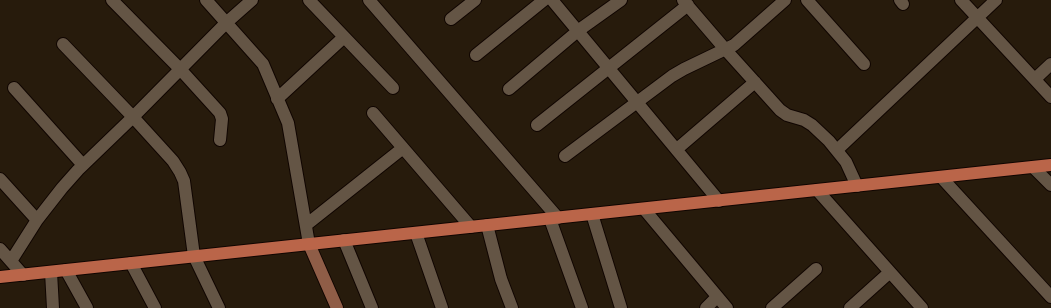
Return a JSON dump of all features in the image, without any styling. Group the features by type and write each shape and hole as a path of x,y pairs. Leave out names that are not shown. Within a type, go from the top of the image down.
{"main road":[{"path":"0,277 1051,166"}],"street":[{"path":"112,0 180,69 220,113 222,119 220,140"},
{"path":"206,0 263,64 288,123 309,244 337,308"},
{"path":"11,261 37,220 62,188 83,165 226,23 252,0"},
{"path":"309,0 393,88"},
{"path":"369,0 554,218 582,308"},
{"path":"451,19 475,0"},
{"path":"476,55 544,0"},
{"path":"552,0 579,30 719,201"},
{"path":"509,89 579,30 621,0"},
{"path":"565,156 672,76 734,45 785,0"},
{"path":"807,0 864,64"},
{"path":"961,0 1051,97"},
{"path":"837,150 996,0"},
{"path":"537,125 686,3 725,49 787,116 804,120 812,125 837,150 846,162 857,186"},
{"path":"277,98 344,37"},
{"path":"63,44 133,117 173,161 180,172 184,181 194,256 219,308"},
{"path":"1035,79 1051,64"},
{"path":"677,149 755,82"},
{"path":"14,88 83,165"},
{"path":"373,113 471,227"},
{"path":"306,225 403,148"},
{"path":"1033,167 1051,185"},
{"path":"941,177 1051,297"},
{"path":"0,179 37,220"},
{"path":"817,190 922,308"},
{"path":"644,209 727,308"},
{"path":"592,214 620,308"},
{"path":"487,225 501,279 512,308"},
{"path":"416,233 442,308"},
{"path":"344,240 372,308"},
{"path":"0,249 23,275"},
{"path":"131,263 156,308"},
{"path":"772,308 816,269"},
{"path":"66,270 87,308"},
{"path":"51,272 53,308"},
{"path":"850,308 890,272"},
{"path":"706,308 717,297"}]}
